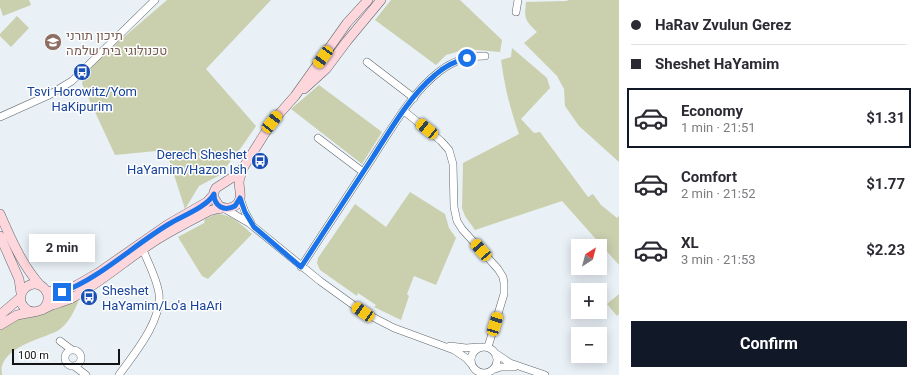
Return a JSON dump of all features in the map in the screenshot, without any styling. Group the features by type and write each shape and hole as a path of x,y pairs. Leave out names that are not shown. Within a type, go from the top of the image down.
{"street":[{"path":"0,117 50,95 72,81 155,0"},
{"path":"0,325 17,315 37,311 76,295 167,225 207,202 214,194 218,186 233,178 244,166 272,122 295,96 347,24 368,0"},
{"path":"295,96 326,69 346,41 381,0"},
{"path":"516,12 518,0"},
{"path":"301,267 404,111 428,81 444,68 461,59 485,56"},
{"path":"367,62 414,98"},
{"path":"404,111 441,141 449,150 453,164 454,208 456,218 462,229 498,269 503,277 504,294 488,347"},
{"path":"318,138 363,172"},
{"path":"244,166 239,183 240,195 246,215 258,230"},
{"path":"223,183 227,182 233,184 240,195"},
{"path":"214,194 215,202 242,218 301,267 343,299 379,322 407,334 456,351 466,358 476,370 480,372 486,373 492,370 507,367 522,368"},
{"path":"0,315 21,296 26,286 35,284 57,292 69,289 141,246 158,239 207,212 216,208 235,206 240,195"},
{"path":"0,214 28,269 43,288 48,299 45,307 37,311 29,311 23,306 19,279 0,236"},
{"path":"119,375 152,326 160,303 155,279 141,246"},
{"path":"60,341 72,350 77,351 82,357 81,362 74,366"},
{"path":"433,342 461,348 488,347 507,362 545,375"},
{"path":"472,365 472,356 475,350 479,347"},
{"path":"72,350 68,352 65,358 68,364 74,366 86,375"},
{"path":"492,370 497,362 495,352"}],"green space":[{"path":"0,0 29,0 31,5 3,16 0,7"},
{"path":"167,0 271,0 206,69 256,126 220,175 199,186 185,209 166,150 115,155 82,84 83,74 89,67"},
{"path":"391,0 460,0 502,40 500,52 467,49 446,55 436,65 375,20"},
{"path":"619,0 619,162 579,126 565,106 564,89 557,76 524,43 537,32 526,19 526,2"},
{"path":"17,16 29,28 11,47 0,36 0,34"},
{"path":"512,48 547,78 550,88 521,119 534,133 540,132 588,197 593,194 601,205 617,218 619,216 619,265 607,252 607,239 596,239 562,201 475,230 465,216 462,208 463,163 519,134 508,98 501,60 511,57"},
{"path":"319,85 382,132 362,164 291,109"},
{"path":"410,192 445,214 449,228 456,238 436,285 414,276 407,294 409,296 401,320 374,307 376,305 358,293 357,296 320,270 317,263 318,258 355,204 386,227"},
{"path":"216,214 226,215 240,223 252,234 208,279 202,276 178,237 204,223 205,219"},
{"path":"619,294 619,314 617,316 607,304"},
{"path":"79,299 66,324 59,330 18,348 11,353 2,367 2,375 0,375 0,328 16,318"}],"place":[{"name":"תיכון תורני טכנולוגי בית שלמה","path":"53,42"},
{"name":"Tsvi Horowitz/Yom HaKipurim","path":"82,72"},
{"name":"Derech Sheshet HaYamim/Hazon Ish","path":"260,161"},
{"name":"Sheshet HaYamim/Lo'a HaAri","path":"89,297"}],"route":[{"path":"62,292 98,273 167,225 207,202 214,194 214,200 216,203 225,209 233,208 238,203 240,198 245,212 254,227 301,267 404,111 428,81 441,70 450,64 467,58"}]}
